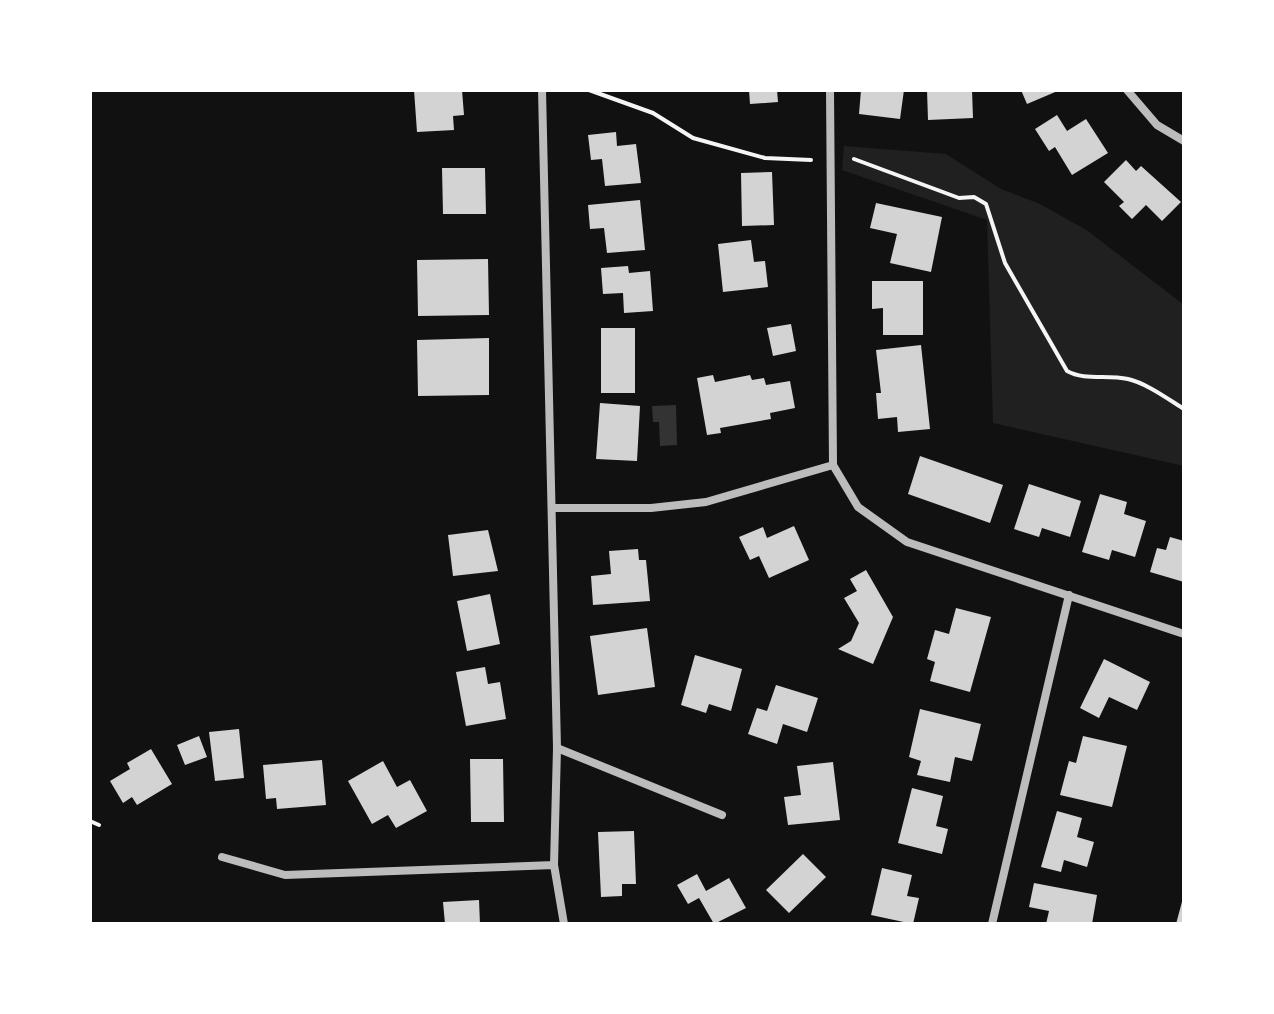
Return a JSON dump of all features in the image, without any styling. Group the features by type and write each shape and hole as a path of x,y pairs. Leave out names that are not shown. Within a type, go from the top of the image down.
{"street":[{"path":"542,90 557,748 554,865 564,924"},
{"path":"830,90 833,465 858,507 907,542 1184,634"},
{"path":"1127,90 1157,125 1184,141"},
{"path":"552,508 651,508 706,502 833,465"},
{"path":"992,924 1069,595"},
{"path":"557,748 722,815"},
{"path":"222,857 285,875 554,865"}],"path":[{"path":"589,90 653,113 693,138 765,158 811,160"},
{"path":"854,159 959,198 974,197 986,204 1005,263 1067,371 1079,377 1099,375 1131,379 1184,409"},
{"path":"90,821 99,825"}],"shaded area":[{"path":"844,146 946,154 1001,189 1040,204 1088,231 1184,305 1184,466 993,423 987,220 842,170"},
{"path":"676,405 677,445 660,446 659,422 653,422 652,406"}],"building":[{"path":"414,90 462,90 464,115 453,116 454,130 417,132"},
{"path":"749,90 777,90 778,102 750,104"},
{"path":"861,90 904,90 900,119 859,114"},
{"path":"927,90 972,90 973,118 928,120"},
{"path":"1021,90 1060,90 1027,104"},
{"path":"1057,115 1067,131 1086,119 1108,153 1072,175 1055,147 1049,151 1035,129"},
{"path":"616,132 617,146 636,144 641,183 605,186 602,159 591,160 588,135"},
{"path":"1126,160 1136,171 1141,166 1181,202 1162,221 1146,205 1132,219 1119,206 1124,202 1104,182"},
{"path":"442,168 485,168 486,214 443,214"},
{"path":"772,172 774,225 742,226 741,173"},
{"path":"640,200 645,250 607,253 604,228 590,229 588,205"},
{"path":"876,203 942,217 931,272 890,263 897,234 870,228"},
{"path":"751,240 754,262 765,261 768,287 723,292 718,244"},
{"path":"488,259 489,315 418,316 417,260"},
{"path":"628,266 629,273 650,271 653,311 624,313 623,293 603,294 601,268"},
{"path":"872,281 923,281 923,335 883,335 883,308 872,309"},
{"path":"791,324 796,351 773,356 767,328"},
{"path":"601,328 635,328 635,393 601,393"},
{"path":"489,338 489,395 418,396 417,340"},
{"path":"921,345 930,429 898,432 897,417 878,419 876,393 881,393 876,350"},
{"path":"713,375 715,382 750,375 752,380 764,378 766,385 790,381 795,408 770,413 771,419 720,428 721,433 707,435 697,378"},
{"path":"600,403 640,406 637,461 596,459"},
{"path":"920,456 1003,485 990,523 908,494"},
{"path":"1029,484 1081,501 1070,537 1042,528 1039,537 1014,529"},
{"path":"1100,494 1127,502 1124,514 1146,521 1135,557 1112,550 1109,560 1082,552"},
{"path":"794,526 809,560 769,578 759,556 750,560 739,537 763,527 767,538"},
{"path":"488,530 498,571 453,576 448,535"},
{"path":"1170,537 1184,541 1184,582 1150,572 1157,548 1166,550"},
{"path":"638,549 639,560 646,560 650,601 593,605 591,576 611,574 609,551"},
{"path":"866,570 893,617 873,664 838,649 851,641 859,623 844,598 857,591 850,579"},
{"path":"490,594 500,644 467,651 457,601"},
{"path":"956,608 991,617 970,692 930,681 935,662 927,659 935,630 949,634"},
{"path":"647,628 655,687 598,695 590,636"},
{"path":"695,655 742,669 731,711 709,704 706,713 681,705"},
{"path":"1104,659 1150,682 1137,710 1109,697 1099,718 1080,708"},
{"path":"485,667 488,684 500,682 506,719 466,726 456,672"},
{"path":"776,685 818,698 807,732 783,724 777,744 748,734 757,708 767,711"},
{"path":"920,709 981,724 972,761 955,757 950,782 917,775 921,761 909,757"},
{"path":"239,729 244,778 215,781 209,732"},
{"path":"199,736 207,757 185,765 177,745"},
{"path":"1083,736 1127,746 1112,807 1060,795 1069,761 1076,763"},
{"path":"151,749 172,784 137,805 132,797 123,803 110,781 130,769 127,763"},
{"path":"470,759 503,759 504,822 471,822"},
{"path":"322,760 326,805 277,809 276,798 266,799 263,765"},
{"path":"383,761 397,787 410,780 427,811 396,828 388,815 372,824 348,781"},
{"path":"833,762 840,820 788,825 784,797 801,795 797,766"},
{"path":"912,788 943,796 936,826 948,829 942,854 898,843"},
{"path":"1057,811 1082,818 1077,837 1094,842 1087,867 1064,860 1061,872 1041,867"},
{"path":"634,831 636,884 622,884 622,896 601,897 598,832"},
{"path":"803,854 826,877 789,913 766,890"},
{"path":"882,868 912,875 907,896 919,898 913,924 871,915"},
{"path":"697,874 706,891 729,878 746,908 714,924 699,898 688,904 677,885"},
{"path":"1034,883 1097,895 1092,924 1046,924 1049,911 1029,907"},
{"path":"1183,898 1184,924 1176,924"},
{"path":"479,900 480,924 445,924 443,902"}]}
